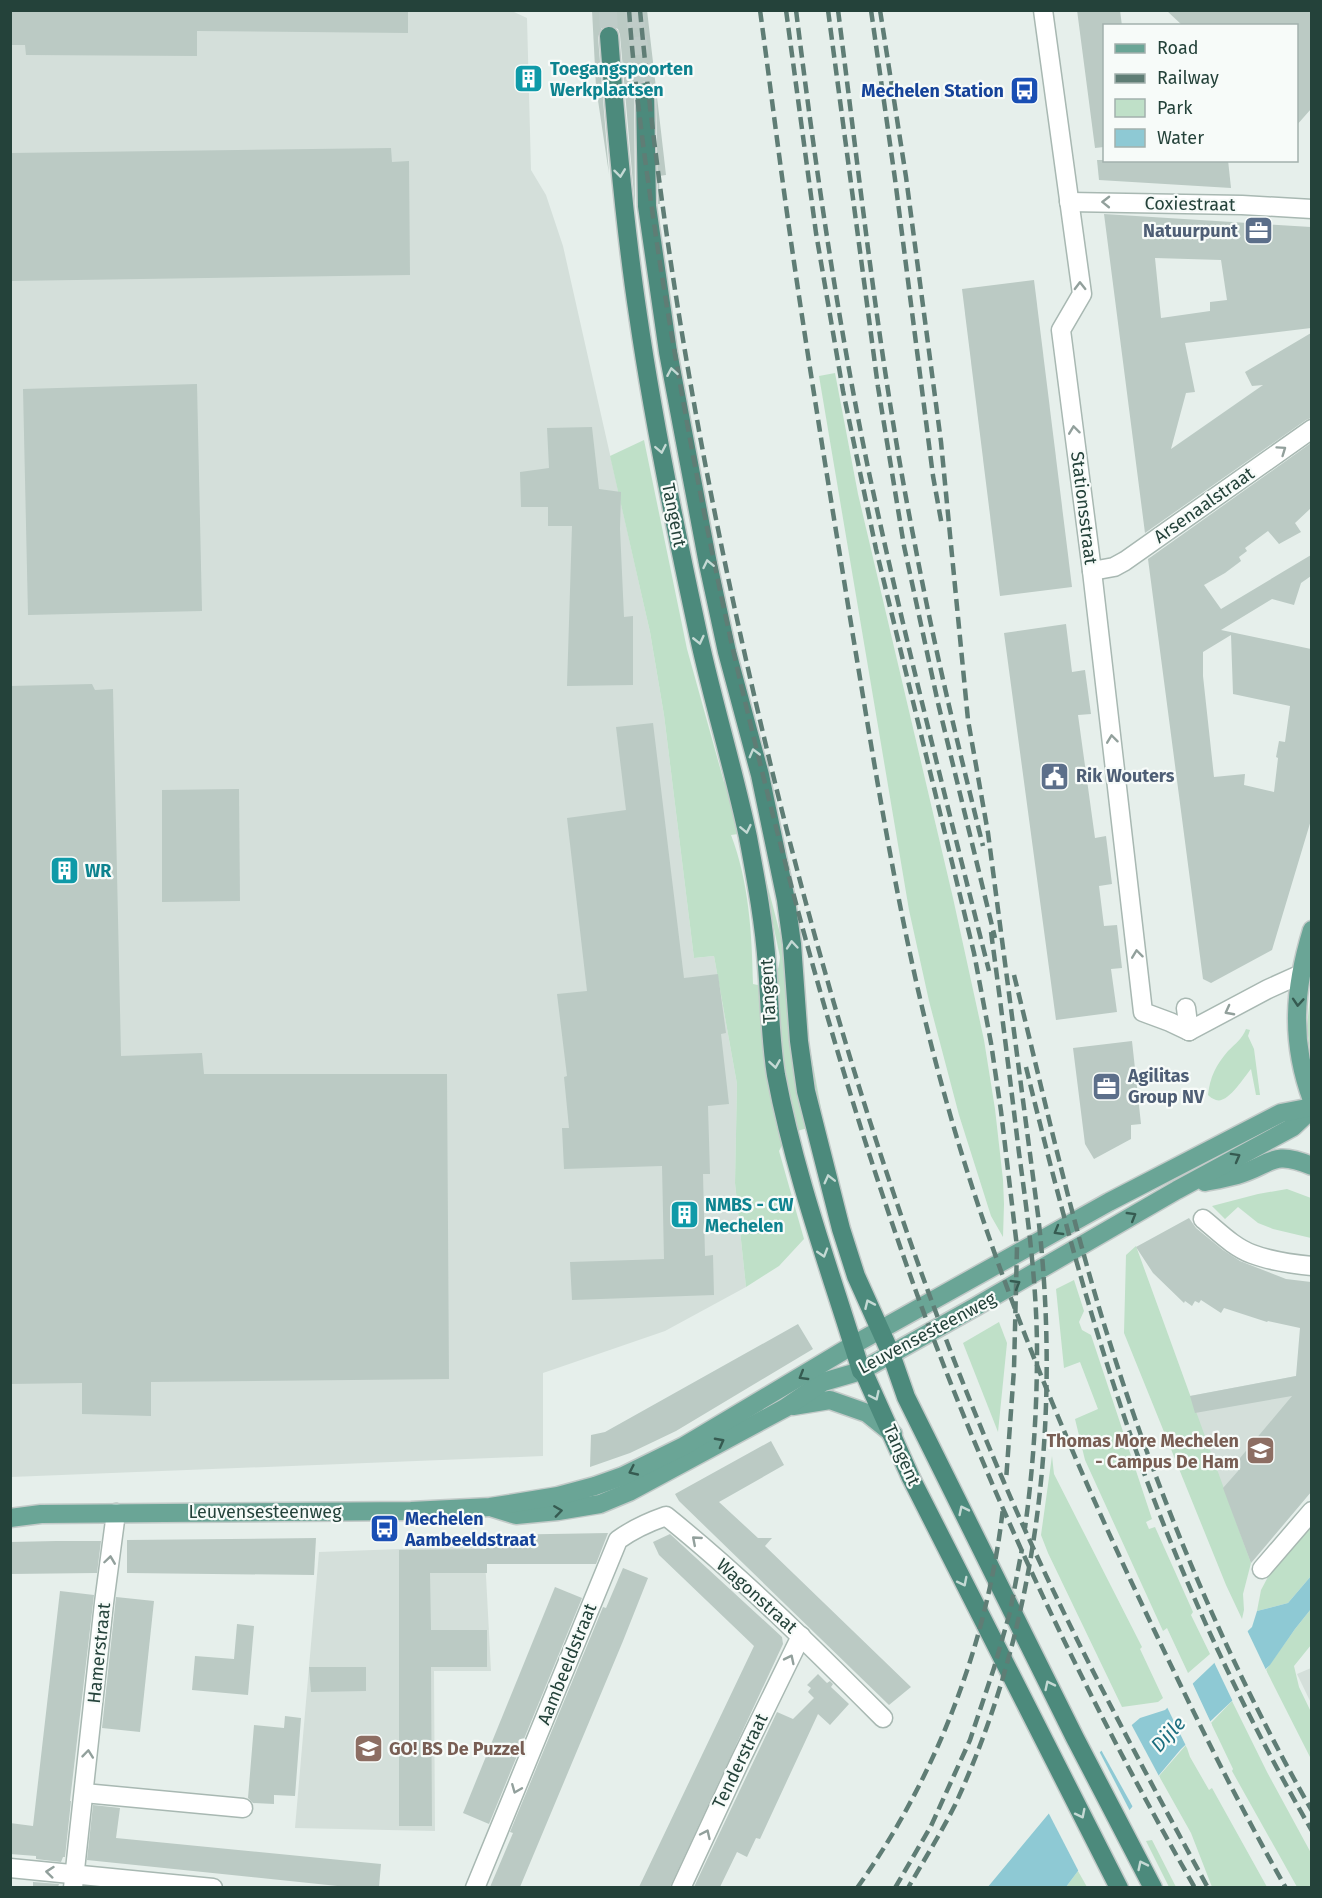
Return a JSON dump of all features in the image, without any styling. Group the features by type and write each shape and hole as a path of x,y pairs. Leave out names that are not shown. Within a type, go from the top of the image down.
{"highway":[{"name":"Tangent","path":"609,36 618,156 638,315 660,444 696,623 737,786 757,884 764,926 769,1015 776,1070 789,1135 861,1371 893,1434 911,1478 1119,1887"},
{"name":"Tangent","path":"645,92 647,206 668,352 708,564 727,652 760,775 786,900 806,1091 841,1229 856,1276 891,1354 906,1397 1075,1738 1153,1887"}],"main road":[{"path":"1311,930 1299,975 1296,1028 1302,1071 1311,1100"},
{"name":"Leuvensesteenweg","path":"490,1507 516,1515 558,1511 600,1504 629,1492 785,1408 823,1382 861,1371 1293,1127 1311,1108"},
{"name":"Leuvensesteenweg","path":"10,1518 41,1514 411,1511 490,1507 558,1496 623,1476 684,1446 853,1345 1109,1202 1281,1113 1311,1108"},
{"path":"1185,1186 1238,1175 1274,1158 1297,1160 1311,1166"},
{"path":"785,1408 830,1400 867,1413 893,1434"},
{"name":"Leuvensesteenweg","path":"10,1507 28,1509 41,1514"}],"street":[{"name":"Stationsstraat","path":"1043,10 1082,294 1061,330 1092,571 1143,1012 1189,1031"},
{"name":"Coxiestraat","path":"1069,202 1242,205 1311,209"},
{"name":"Arsenaalstraat","path":"1092,571 1114,567 1125,561 1311,429"},
{"path":"1186,1008 1189,1031 1299,975"},
{"path":"1203,1219 1231,1242 1251,1254 1311,1266"},
{"path":"1262,1569 1311,1511"},
{"name":"Hamerstraat","path":"74,1881 116,1513"},
{"name":"Wagonstraat","path":"618,1540 632,1530 666,1515 801,1636 883,1718"},
{"name":"Aambeeldstraat","path":"476,1887 618,1540"},
{"name":"Tenderstraat","path":"681,1887 801,1636"},
{"path":"84,1793 243,1808"},
{"path":"10,1868 74,1881 213,1887"}],"shaded area":[{"path":"504,10 527,18 531,170 546,195 563,246 650,632 664,715 694,958 714,956 737,1084 735,1183 746,1287 665,1331 543,1373 543,1456 11,1477 10,11"},
{"name":"Thomas More Mechelen - Campus De Ham","path":"1296,1376 1311,1383 1311,1492 1251,1563 1190,1396"},
{"name":"GO! BS De Puzzel","path":"482,1546 486,1576 491,1671 434,1671 435,1831 295,1828 319,1552"},
{"path":"1311,1668 1311,1703 1297,1674"}],"green space":[{"path":"835,373 858,494 984,1040 1003,1180 1003,1237 991,1216 959,1115 929,1001 909,910 819,376"},
{"path":"644,440 687,649 724,782 726,781 746,836 731,835 746,890 753,984 760,985 770,982 778,969 780,957 763,877 765,876 788,964 803,1010 825,1130 811,1128 798,1131 787,1139 779,1151 804,1239 779,1266 746,1287 735,1183 737,1084 714,956 694,958 664,715 650,632 610,456"},
{"path":"1311,989 1311,1059 1307,1026"},
{"path":"1246,1029 1250,1030 1248,1036 1254,1049 1260,1095 1256,1095 1251,1069 1231,1094 1221,1100 1215,1100 1208,1095 1214,1072"},
{"path":"1287,1189 1311,1198 1311,1238 1258,1223 1238,1207 1225,1219 1212,1206 1258,1194"},
{"path":"1136,1246 1251,1563 1243,1594 1242,1619 1226,1585 1124,1333 1126,1255"},
{"path":"1074,1280 1084,1311 1079,1322 1082,1330 1091,1335 1152,1519 1146,1522 1149,1529 1155,1527 1193,1612 1191,1615 1210,1654 1188,1673 1167,1628 1163,1631 1085,1460 1075,1419 1098,1409 1080,1362 1064,1368 1056,1289"},
{"path":"999,1322 1007,1343 998,1432 963,1343"},
{"path":"1052,1456 1054,1474 1142,1647 1140,1649 1163,1698 1158,1702 1122,1707 1048,1553 1041,1535"},
{"path":"1311,1525 1311,1576 1288,1603 1257,1611 1261,1590 1269,1575"},
{"path":"1311,1609 1311,1645 1294,1666 1299,1687 1311,1712 1311,1759 1266,1670"},
{"path":"1232,1701 1311,1853 1311,1887 1297,1887 1232,1771 1211,1723"},
{"path":"1186,1745 1190,1757 1209,1790 1212,1788 1267,1887 1212,1887 1191,1833 1159,1776"},
{"path":"1152,1840 1176,1887 1169,1887 1146,1841"},
{"path":"1078,1871 1087,1887 1066,1887"}],"water":[{"name":"Dijle","path":"1311,1576 1311,1609 1270,1665 1181,1749 1066,1887 987,1888 1100,1752 1140,1718 1165,1710 1252,1627 1257,1611 1288,1603"}],"pier":[{"path":"1246,1628 1267,1672 1234,1704 1213,1660"},
{"path":"1191,1680 1212,1725 1187,1748 1166,1705"},
{"path":"1130,1722 1160,1778 1134,1809 1100,1748"},
{"path":"1098,1749 1131,1813 1080,1874 1047,1810"}],"building":[{"path":"10,10 408,10 408,33 197,31 197,56 26,55 25,45 10,45"},
{"path":"592,10 647,10 666,175 659,176 660,204 658,204 656,91 651,83 644,81 636,86 634,92 635,207 620,35 618,29 609,25 602,27 598,37 609,174 596,87"},
{"path":"1077,10 1120,10 1122,24 1103,24 1103,147 1095,148"},
{"path":"1166,10 1311,10 1311,109 1298,124 1298,24 1181,24"},
{"path":"391,148 392,162 409,161 410,275 10,281 10,153"},
{"path":"1097,160 1103,160 1103,162 1228,162 1231,188 1099,180"},
{"path":"1104,214 1311,227 1311,328 1185,343 1195,392 1186,393 1171,449 1263,385 1252,386 1245,372 1311,333 1311,418 1145,533","holes":["1155,258 1221,260 1227,300 1210,302 1210,311 1161,318"]},
{"path":"1034,280 1072,587 1000,596 962,289"},
{"path":"197,384 202,611 28,615 23,389"},
{"path":"592,427 599,489 621,492 620,529 624,617 633,616 633,685 567,686 572,526 548,526 548,507 521,507 520,472 549,468 547,428"},
{"path":"1311,443 1311,508 1295,523 1301,532 1279,544 1268,531 1245,548 1247,551 1239,557 1241,561 1204,585 1221,609 1311,555 1311,576 1301,583 1294,605 1272,599 1221,630 1311,649 1311,820 1272,950 1211,983 1203,979 1148,559","holes":["1231,635 1233,694 1290,706 1285,742 1279,741 1276,757 1278,758 1274,792 1244,785 1245,774 1214,777 1203,676 1203,652"]},
{"name":"Rik Wouters","path":"1066,624 1072,672 1085,670 1091,714 1078,715 1095,838 1106,836 1112,884 1099,886 1104,926 1117,925 1122,968 1111,969 1117,1012 1056,1020 1004,633"},
{"name":"WR","path":"92,684 95,690 113,689 121,1056 202,1053 204,1074 447,1074 449,1379 151,1382 151,1416 82,1414 82,1383 10,1384 10,686"},
{"path":"653,723 684,978 718,974 726,1033 721,1034 729,1104 708,1106 710,1174 703,1174 705,1256 713,1255 714,1295 572,1300 570,1262 664,1259 662,1166 564,1169 562,1128 569,1128 564,1077 567,1076 557,994 587,991 567,818 626,810 616,727"},
{"path":"239,789 240,901 162,902 162,790"},
{"name":"Agilitas Group NV","path":"1132,1041 1141,1124 1131,1125 1131,1139 1094,1159 1085,1144 1073,1048"},
{"path":"1189,1218 1196,1228 1240,1261 1286,1279 1311,1282 1311,1492 1251,1563 1223,1488 1238,1471 1235,1464 1292,1396 1195,1413 1190,1396 1296,1376 1300,1328 1267,1322 1224,1308 1221,1313 1201,1300 1199,1303 1195,1301 1192,1306 1185,1301 1184,1303 1153,1273 1136,1247"},
{"path":"798,1324 813,1349 676,1431 630,1453 590,1467 591,1435 605,1432"},
{"path":"771,1441 784,1465 719,1502 758,1538 772,1538 765,1546 911,1687 889,1705 679,1501 675,1494"},
{"path":"608,1533 596,1564 487,1564 487,1573 430,1573 431,1630 487,1630 487,1667 431,1667 432,1826 399,1826 399,1550 486,1549 486,1535"},
{"path":"670,1534 782,1637 783,1644 670,1887 639,1887 754,1646 659,1555 653,1542"},
{"path":"316,1538 314,1575 127,1573 127,1540"},
{"path":"101,1541 97,1573 10,1574 10,1542"},
{"path":"623,1568 648,1578 623,1641 520,1887 490,1887 513,1833 510,1832 603,1607 606,1608"},
{"path":"555,1587 582,1598 489,1824 463,1813"},
{"path":"60,1591 94,1595 65,1857 61,1862 36,1859 36,1856 10,1854 10,1823 33,1826"},
{"path":"116,1597 154,1601 140,1732 102,1728"},
{"path":"237,1624 254,1626 248,1695 192,1690 195,1656 234,1659"},
{"path":"309,1667 366,1667 366,1691 311,1692"},
{"path":"818,1674 827,1683 830,1681 833,1684 831,1687 849,1704 830,1725 818,1714 760,1839 756,1838 747,1857 737,1852 720,1887 694,1887 777,1712 793,1719 814,1698 808,1692 811,1688 807,1685"},
{"path":"285,1716 301,1718 295,1796 274,1795 274,1804 253,1803 248,1798 254,1725 284,1728"},
{"path":"93,1805 120,1808 116,1838 381,1864 379,1887 347,1887 87,1860"},
{"path":"33,1882 59,1884 58,1887 33,1887"}],"tunnel":[{"path":"608,10 609,36"},
{"path":"634,10 645,92"}],"railway":[{"path":"629,10 638,103 659,257 705,519 758,753 797,907 840,1059 914,1286 974,1441 1041,1593 1078,1668 1154,1816 1195,1888"},
{"path":"640,10 671,265 700,434 733,603 802,888 860,1088 926,1286 1003,1480 1075,1635 1208,1888"},
{"path":"760,10 802,314 872,753 917,985 946,1100 964,1162 1005,1283 1077,1462 1186,1696 1244,1812 1286,1888"},
{"path":"786,10 816,233 843,391 876,549 974,953 991,1043 1017,1247 1014,1369 1006,1481"},
{"path":"796,10 828,240 846,354 868,468 911,657 989,971"},
{"path":"828,10 878,387 904,546 938,703 995,938"},
{"path":"838,10 891,412 922,583 983,846"},
{"path":"871,10 933,476 942,526"},
{"path":"880,10 906,177 941,442 968,720 988,833 1038,1215 1045,1290 1047,1366 1044,1441 1037,1516 1025,1590 1007,1663 984,1735 955,1805 908,1888"},
{"path":"991,932 1034,1277 1037,1352 1035,1418 1025,1528"},
{"path":"1014,975 1082,1249 1109,1340 1150,1461 1224,1639 1281,1755 1312,1811"},
{"path":"1026,1067 1080,1275 1137,1454 1180,1565 1229,1673 1255,1727 1312,1831"},
{"path":"857,1888 911,1801 954,1707 985,1608 996,1558 1003,1508"},
{"path":"895,1888 931,1826 970,1740 1010,1612 1022,1549"}],"place":[{"name":"Toegangspoorten Werkplaatsen","path":"529,79"},
{"name":"Mechelen Station","path":"1025,91"},
{"name":"Natuurpunt","path":"1259,231"},
{"name":"Rik Wouters","path":"1055,776"},
{"name":"WR","path":"64,871"},
{"name":"Agilitas Group NV","path":"1107,1086"},
{"name":"NMBS - CW Mechelen","path":"684,1215"},
{"name":"Thomas More Mechelen - Campus De Ham","path":"1260,1451"},
{"name":"Mechelen Aambeeldstraat","path":"384,1529"},
{"name":"GO! BS De Puzzel","path":"368,1749"}]}
